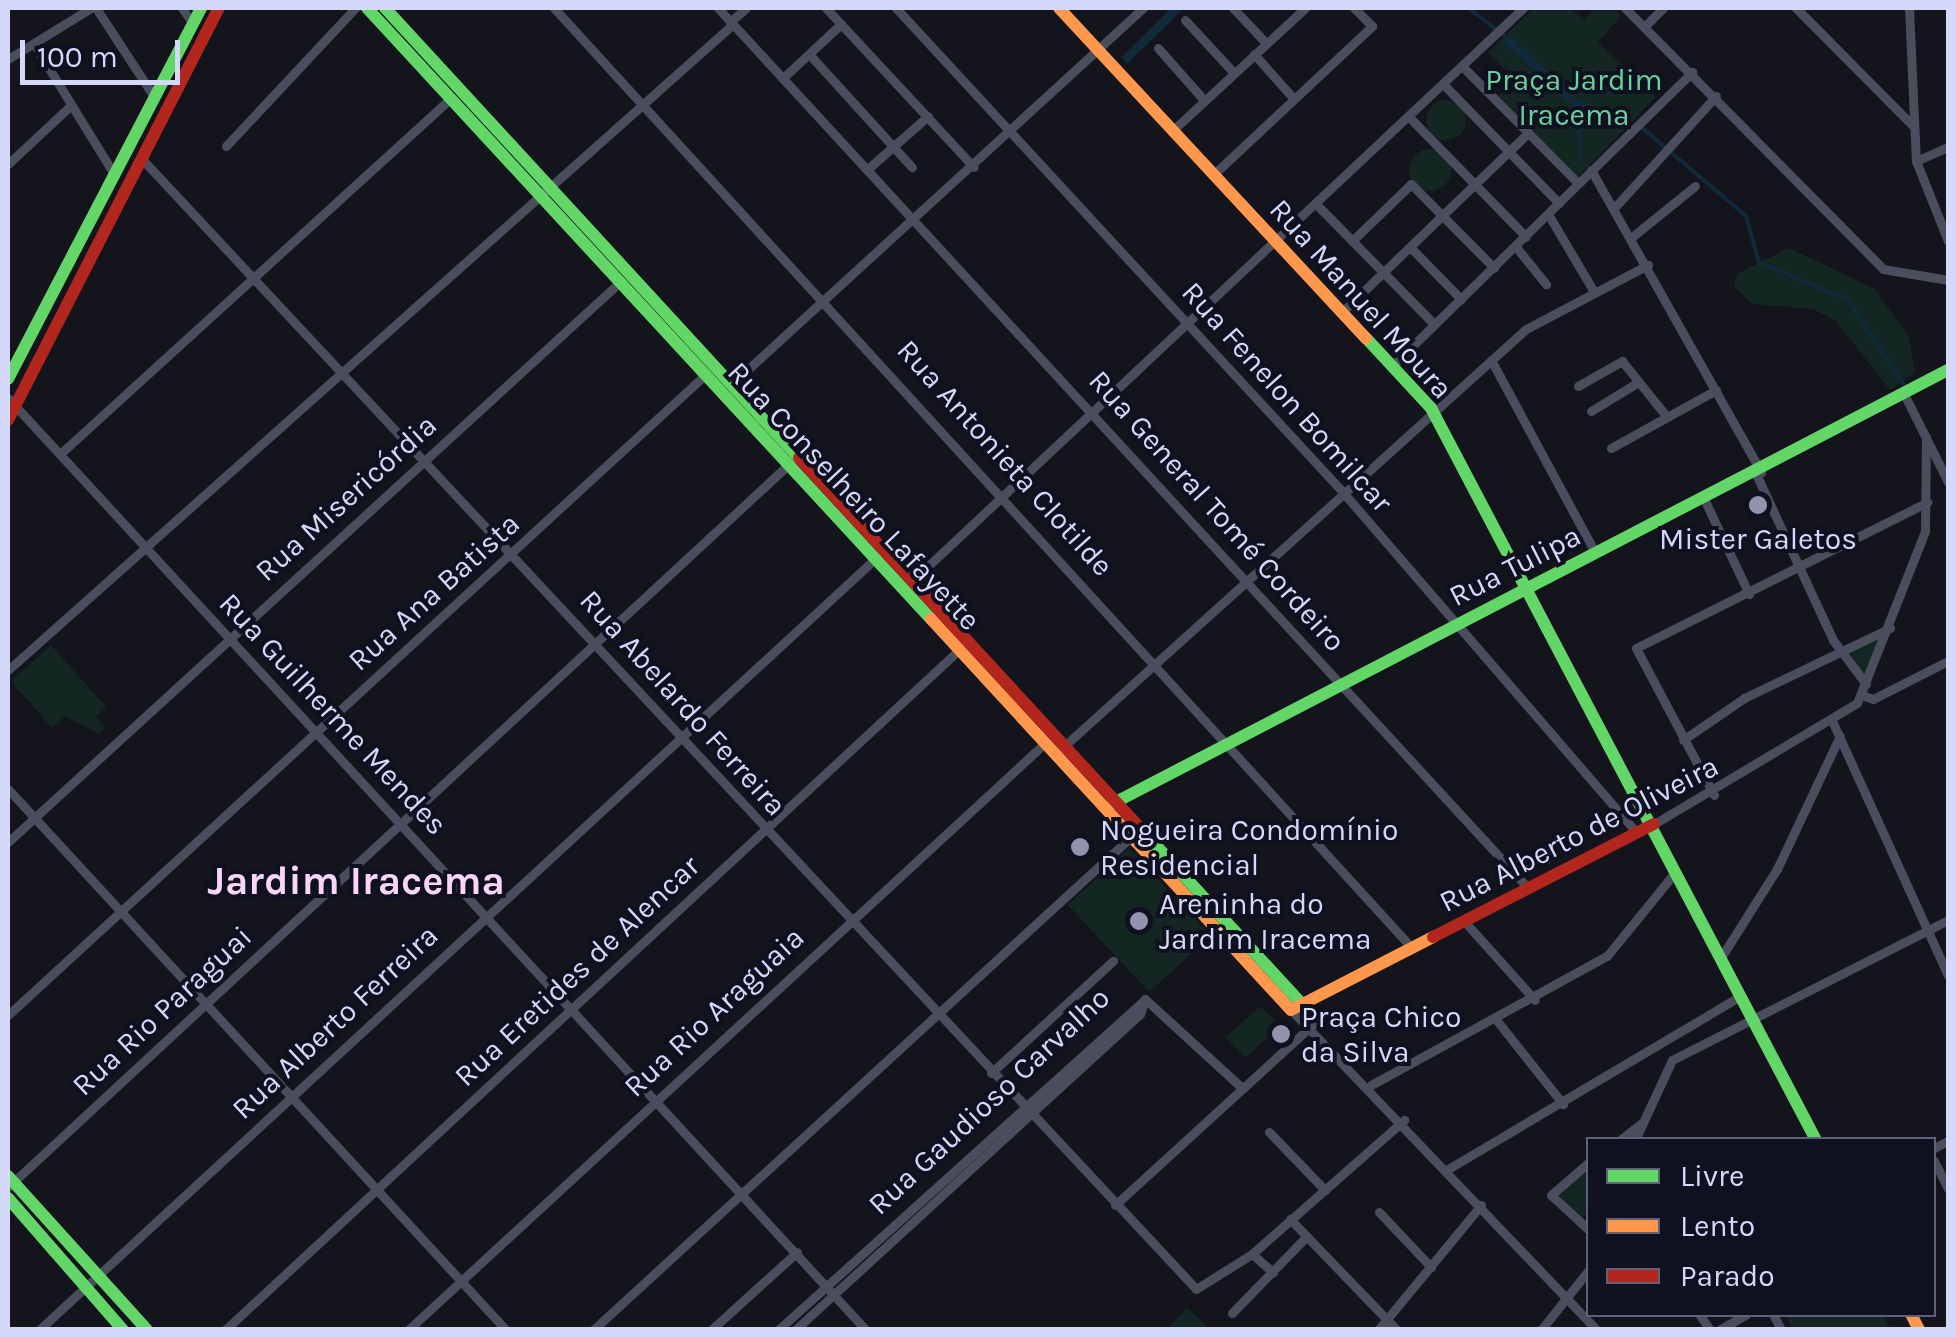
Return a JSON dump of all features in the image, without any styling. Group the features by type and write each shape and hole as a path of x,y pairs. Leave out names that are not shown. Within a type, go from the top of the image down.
{"street":[{"path":"8,60 93,8 153,95"},
{"path":"182,8 193,24"},
{"path":"8,380 201,8"},
{"path":"8,420 11,401 219,8"},
{"path":"226,146 356,8"},
{"name":"Rua Conselheiro Lafayette","path":"367,8 553,189 790,463 882,553"},
{"name":"Rua Conselheiro Lafayette","path":"385,8 538,198 626,277"},
{"name":"Rua Antonieta Clotilde","path":"554,8 827,299 1412,948"},
{"name":"Rua General Tomé Cordeiro","path":"718,8 919,217 1528,888"},
{"path":"8,670 338,369 646,108 746,8"},
{"path":"826,8 974,167"},
{"name":"Rua Fenelon Bomilcar","path":"896,8 1341,490 1452,627 1632,828"},
{"name":"Rua Manuel Moura","path":"1059,8 1431,408 1654,824 1814,1137"},
{"path":"733,383 974,167 1143,8"},
{"path":"1233,8 1266,44"},
{"path":"1288,8 1296,16"},
{"path":"1173,130 1305,8"},
{"path":"1214,175 1372,26 1354,8"},
{"path":"910,583 1008,500 1098,416 1446,88 1523,8"},
{"path":"1626,8 1883,269 1948,280"},
{"path":"1644,26 1663,8"},
{"path":"1796,8 1912,126"},
{"path":"1909,8 1916,161 1948,241"},
{"path":"1184,20 1234,73"},
{"path":"784,77 841,24"},
{"path":"34,44 68,108 114,174"},
{"path":"1158,48 1204,100"},
{"path":"809,54 912,167"},
{"path":"1254,54 1294,99"},
{"path":"1464,68 1578,183"},
{"path":"1392,366 1692,72"},
{"path":"1446,88 1559,203"},
{"path":"60,454 456,94"},
{"path":"1615,207 1716,96"},
{"path":"8,164 68,108"},
{"path":"870,167 928,116"},
{"path":"1412,120 1526,237"},
{"path":"1342,312 1528,133"},
{"path":"1916,161 1948,146"},
{"name":"Rua Abelardo Ferreira","path":"142,158 428,460 764,830 1187,1281 1203,1290 1252,1254"},
{"path":"1591,170 1716,390 1841,651 1866,684"},
{"path":"1352,240 1411,184 1494,268"},
{"path":"1632,237 1695,186"},
{"path":"1319,206 1434,324"},
{"path":"1548,214 1593,290"},
{"path":"1410,247 1461,299"},
{"path":"1516,247 1546,284"},
{"path":"1061,749 1431,408 1491,360 1593,290 1648,265"},
{"name":"Rua Misericórdia","path":"8,842 626,277"},
{"path":"1491,360 1595,552"},
{"path":"1578,386 1622,362 1634,384 1667,417"},
{"name":"Rua Conselheiro Lafayette","path":"710,370 733,383 1111,804 1597,1330"},
{"name":"Rua Ana Batista","path":"8,1015 710,370"},
{"name":"Rua Tulipa","path":"1111,804 1344,688 1595,552 1705,501 1948,370"},
{"path":"1591,410 1634,384"},
{"path":"1612,448 1716,390"},
{"path":"1904,394 1948,482"},
{"name":"Rua Guilherme Mendes","path":"11,401 866,1330"},
{"path":"1926,437 1928,502 1890,628 1861,695 1873,699 1948,660"},
{"name":"Rua Rio Paraguai","path":"10,1182 597,646 790,463"},
{"path":"1705,501 1749,594"},
{"path":"1714,795 1636,648 1928,502"},
{"name":"Rua Alberto Ferreira","path":"39,1330 882,553"},
{"name":"Rua Conselheiro Lafayette","path":"910,583 961,648 1051,737"},
{"path":"1683,740 1841,651 1890,628"},
{"name":"Rua Eretides de Alencar","path":"225,1330 961,648"},
{"name":"Rua Alberto de Oliveira","path":"1303,1013 1412,948 1632,828 1654,824 1714,795 1833,723 1861,695"},
{"path":"1833,723 1925,932 1948,975"},
{"path":"1720,959 1777,869 1840,736"},
{"name":"Rua Rio Araguaia","path":"408,1330 1051,737"},
{"path":"8,789 506,1330"},
{"path":"593,1330 1137,832"},
{"path":"1371,1085 1498,1022 1617,948 1676,872"},
{"path":"1637,1137 1672,1060 1751,1016 1948,920"},
{"path":"1464,921 1535,1000"},
{"path":"992,1073 1113,961"},
{"path":"1448,1169 1740,996"},
{"path":"1145,999 1242,1087"},
{"name":"Rua Gaudioso Carvalho","path":"778,1330 1145,999"},
{"name":"Rua Gaudioso Carvalho","path":"795,1330 1140,1014 1145,999"},
{"path":"1114,1205 1242,1087 1303,1013"},
{"path":"1498,1022 1563,1104"},
{"path":"1662,1044 1672,1060"},
{"path":"1273,1272 1252,1254 1404,1120"},
{"path":"1624,1137 1646,1120"},
{"path":"1269,1132 1325,1190"},
{"path":"1586,1165 1551,1195 1586,1224"},
{"path":"1936,1165 1948,1189"},
{"path":"10,1182 147,1330"},
{"path":"8,1198 123,1330"},
{"path":"1378,1330 1482,1205"},
{"path":"1378,1212 1431,1267"},
{"path":"1290,1219 1397,1330"},
{"path":"1232,1313 1307,1236"},
{"path":"711,1330 797,1252"},
{"path":"1541,1330 1586,1274"},
{"path":"1719,1330 1742,1317"}],"green space":[{"name":"Praça Jardim Iracema","path":"1533,8 1570,8 1584,20 1595,8 1614,8 1621,16 1598,42 1656,97 1576,179 1497,98 1515,79 1488,53"},
{"path":"1446,100 1460,106 1466,120 1460,134 1446,140 1432,134 1426,120 1432,106"},
{"path":"1430,149 1445,155 1451,170 1445,185 1430,191 1415,185 1409,170 1415,155"},
{"path":"1789,248 1875,289 1909,337 1915,372 1890,390 1836,321 1813,309 1753,304 1734,287 1737,274"},
{"path":"1882,633 1865,674 1862,673 1849,651"},
{"path":"51,645 106,707 96,717 105,727 99,734 65,716 52,728 11,681"},
{"name":"Areninha do Jardim Iracema","path":"1129,848 1211,936 1149,992 1068,905"},
{"path":"1261,1006 1280,1026 1245,1058 1226,1037"},
{"path":"1586,1168 1586,1213 1582,1220 1556,1193"},
{"path":"1187,1307 1210,1329 1168,1329"},
{"path":"1786,1317 1884,1317 1891,1329 1793,1329"}],"water":[{"path":"1171,8 1184,8 1127,64 1122,57"},
{"path":"1510,35 1578,100 1638,119 1582,109 1582,172 1574,108 1503,41"}],"waterway":[{"path":"1469,8 1507,38"},
{"path":"1640,126 1746,216 1759,262 1848,300 1903,383"}],"traffic: fast":[{"path":"8,379 201,8"},
{"path":"367,8 931,619"},
{"path":"385,8 799,458"},
{"path":"1366,338 1431,408 1814,1137"},
{"path":"1112,804 1948,370"},
{"path":"1151,840 1302,1004"},
{"path":"8,1176 147,1330"},
{"path":"8,1198 123,1330"}],"traffic: slow":[{"path":"1059,8 1366,338"},
{"path":"931,619 1291,1010 1433,937"},
{"path":"1912,1317 1919,1330"}],"traffic: jam":[{"path":"8,420 219,8"},
{"path":"799,458 1151,840"},
{"path":"1433,937 1654,824"}],"place":[{"name":"Mister Galetos","path":"1758,505"},
{"name":"Nogueira Condomínio Residencial","path":"1080,847"},
{"name":"Areninha do Jardim Iracema","path":"1139,921"},
{"name":"Praça Chico da Silva","path":"1281,1034"}],"district":[{"name":"Jardim Iracema","path":"356,881"}]}
